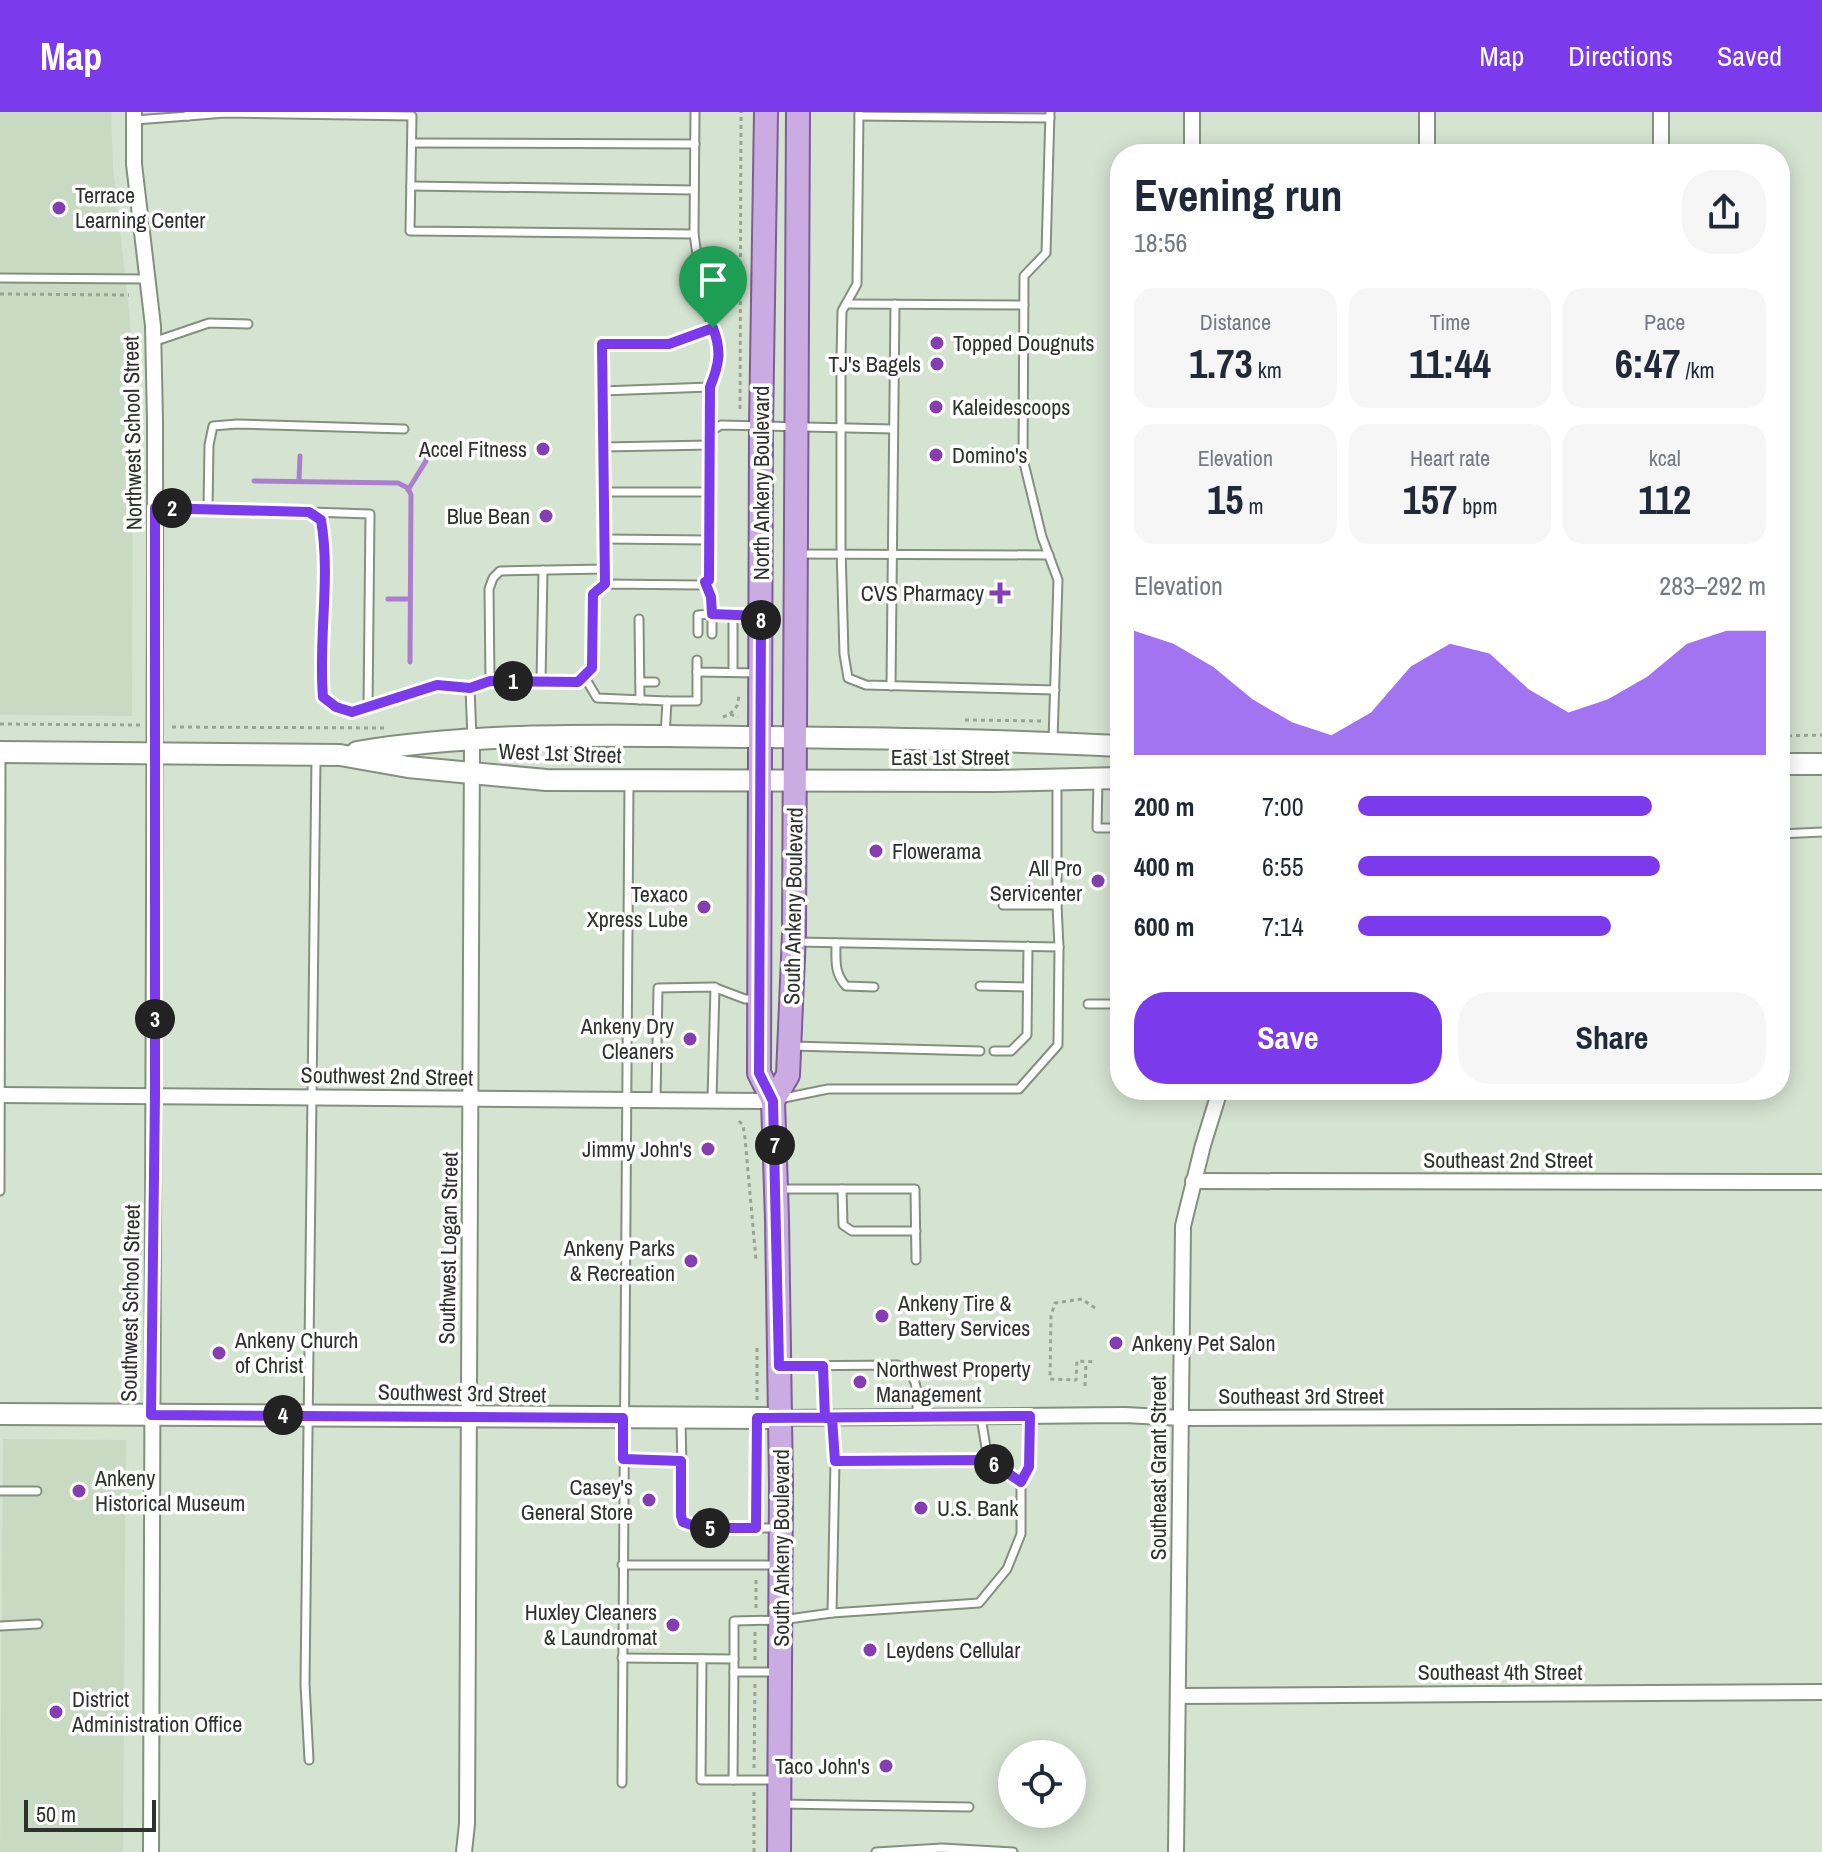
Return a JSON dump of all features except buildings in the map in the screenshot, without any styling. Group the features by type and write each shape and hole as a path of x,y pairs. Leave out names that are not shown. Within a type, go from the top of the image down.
{"main road":[{"name":"North Ankeny Boulevard","path":"766,112 761,673 778,758"},
{"name":"North Ankeny Boulevard","path":"778,758 797,554 798,112"},
{"name":"West 1st Street","path":"340,755 408,744 665,736 778,758"},
{"name":"East 1st Street","path":"778,758 1053,743 1110,746"},
{"name":"West 1st Street","path":"0,752 340,755 408,767 546,780 629,780 778,758"},
{"name":"East 1st Street","path":"778,758 1057,780 1110,778"},
{"name":"South Ankeny Boulevard","path":"773,1101 788,1075 794,942 778,758"},
{"name":"South Ankeny Boulevard","path":"778,758 759,999 759,1073 773,1101 776,1189 781,1528 779,1852"},
{"path":"1790,764 1822,764"},
{"name":"Southwest 3rd Street","path":"0,1414 780,1418"}],"street":[{"path":"1192,112 1192,144"},
{"path":"1427,112 1427,144"},
{"path":"1661,112 1661,144"},
{"name":"Northwest School Street","path":"134,116 134,164 153,342 155,755"},
{"name":"Southwest Logan Street","path":"464,1852 467,1824 472,741"},
{"name":"Southwest School Street","path":"151,1852 155,755"},
{"name":"Southwest 2nd Street","path":"1,1095 773,1101"},
{"name":"Southeast Grant Street","path":"1176,1852 1183,1226 1217,1100"},
{"name":"Southeast 2nd Street","path":"1193,1181 1822,1182"},
{"name":"Southeast 3rd Street","path":"780,1418 1822,1416"},
{"name":"Southeast 4th Street","path":"1179,1696 1822,1692"}],"lane":[{"path":"309,512 321,520 326,546 321,673 323,697 336,707 352,712 437,685 470,688 490,681 578,682 592,668 593,594 605,584 700,585 709,580 710,387 719,365 719,344 704,304 694,234 695,112"},
{"path":"134,116 412,114 410,231 694,234"},
{"path":"1053,743 1055,690 1058,580 1042,537 1023,459 1024,276 1046,253 1050,115 859,114 857,284 842,311 841,555 848,678 866,685 1055,690"},
{"path":"412,143 695,144"},
{"path":"411,186 694,190"},
{"path":"82,267 82,278"},
{"path":"0,278 147,279"},
{"path":"846,304 1024,305"},
{"path":"891,686 895,304"},
{"path":"153,342 209,323 248,324"},
{"path":"605,584 602,344 669,344 713,328"},
{"path":"602,391 710,387"},
{"path":"711,431 721,425 893,429"},
{"path":"208,508 209,445 213,426 404,429"},
{"path":"603,447 711,445"},
{"path":"603,492 710,492"},
{"path":"155,508 370,514 368,708"},
{"path":"604,539 709,540"},
{"path":"797,554 1049,555"},
{"path":"490,681 489,589 500,571 604,569"},
{"path":"541,682 543,570"},
{"path":"705,582 711,597 712,634"},
{"path":"698,633 698,615 761,616"},
{"path":"733,615 733,672"},
{"path":"639,619 640,700"},
{"path":"711,672 712,659"},
{"path":"584,676 597,698 697,701 697,660"},
{"path":"697,672 761,673"},
{"path":"640,682 655,682"},
{"path":"684,682 697,682"},
{"path":"470,688 472,741"},
{"path":"665,736 667,701"},
{"path":"0,752 0,1191"},
{"path":"309,1760 305,1684 316,754"},
{"path":"1098,779 1097,828 1110,828"},
{"path":"622,1783 623,1418 631,860 629,780"},
{"path":"773,1101 828,1089 1019,1089 1058,1045 1057,780"},
{"path":"1790,834 1822,832"},
{"path":"1003,905 1057,905"},
{"path":"794,942 1059,947"},
{"path":"836,943 838,977 846,986 874,987"},
{"path":"994,1051 1011,1051 1027,1035 1028,946"},
{"path":"980,986 1027,987"},
{"path":"656,1099 658,988 715,987 745,999 759,999"},
{"path":"712,1099 715,987"},
{"path":"1088,1004 1110,1004"},
{"path":"790,1046 980,1051"},
{"path":"776,1189 915,1189 916,1260"},
{"path":"842,1189 845,1229 916,1231"},
{"path":"779,1366 897,1365 908,1369 916,1379 917,1417"},
{"path":"823,1366 835,1461 832,1613"},
{"path":"733,1780 734,1621 781,1620 832,1613 979,1603 1007,1569 1021,1534 1021,1482 1029,1467 1030,1416"},
{"path":"981,1417 988,1460"},
{"path":"681,1418 683,1522 700,1528 781,1528"},
{"path":"623,1459 681,1461"},
{"path":"835,1461 988,1460 1021,1482"},
{"path":"0,1491 37,1491"},
{"path":"622,1565 781,1565"},
{"path":"0,1626 38,1624"},
{"path":"622,1658 734,1659"},
{"path":"702,1659 701,1780 779,1780"},
{"path":"734,1672 780,1672"},
{"path":"779,1804 969,1807"},
{"path":"876,1852 942,1848 1013,1852"}],"path":[{"path":"0,294 129,295"},
{"path":"1790,736 1822,735"},
{"path":"739,1121 743,1125 745,1138 757,1266"},
{"path":"1095,1308 1082,1299 1055,1303 1051,1316 1050,1379 1076,1380 1077,1361 1096,1362"},
{"path":"756,1528 758,1341"},
{"path":"1085,1386 1086,1362"},
{"path":"754,1852 756,1566"}],"shaded area":[{"path":"0,112 111,112 113,167 130,320 133,393 132,716 0,715"},
{"path":"3,1439 126,1440 123,1852 0,1852"}],"waterway":[{"path":"299,481 300,456"},
{"path":"408,490 426,456"},
{"path":"254,481 398,483 408,488 411,495 410,662"},
{"path":"388,599 410,599"}],"place":[{"name":"Terrace Learning Center","path":"59,208"},
{"name":"Topped Dougnuts","path":"937,343"},
{"name":"TJ's Bagels","path":"937,364"},
{"name":"Kaleidescoops","path":"936,407"},
{"name":"Accel Fitness","path":"543,449"},
{"name":"Domino's","path":"936,455"},
{"name":"Blue Bean","path":"546,516"},
{"name":"CVS Pharmacy","path":"1000,593"},
{"name":"Flowerama","path":"876,851"},
{"name":"All Pro Servicenter","path":"1098,881"},
{"name":"Texaco Xpress Lube","path":"704,907"},
{"name":"Ankeny Dry Cleaners","path":"690,1039"},
{"name":"Jimmy John's","path":"708,1149"},
{"name":"Ankeny Parks & Recreation","path":"691,1261"},
{"name":"Ankeny Tire & Battery Services","path":"882,1316"},
{"name":"Ankeny Pet Salon","path":"1116,1343"},
{"name":"Ankeny Church of Christ","path":"219,1353"},
{"name":"Northwest Property Management","path":"860,1382"},
{"name":"Ankeny Historical Museum","path":"79,1491"},
{"name":"Casey's General Store","path":"649,1500"},
{"name":"U.S. Bank","path":"921,1508"},
{"name":"Huxley Cleaners & Laundromat","path":"673,1625"},
{"name":"Leydens Cellular","path":"870,1650"},
{"name":"District Administration Office","path":"56,1712"},
{"name":"Taco John's","path":"886,1766"}],"route":[{"path":"713,328 669,344 602,344 605,584 593,594 592,668 578,682 490,681 470,688 437,685 352,712 336,707 323,697 321,673 326,546 321,520 309,512 155,508 155,1095 151,1415 623,1418 623,1459 681,1461 681,1516 683,1522 700,1528 756,1528 757,1418 832,1418 1030,1416 1029,1467 1021,1482 988,1460 835,1461 832,1418 825,1418 823,1366 779,1366 773,1101 759,1073 761,616 712,614 711,597 705,582 709,580 710,387 719,365 719,344 713,328"}]}
